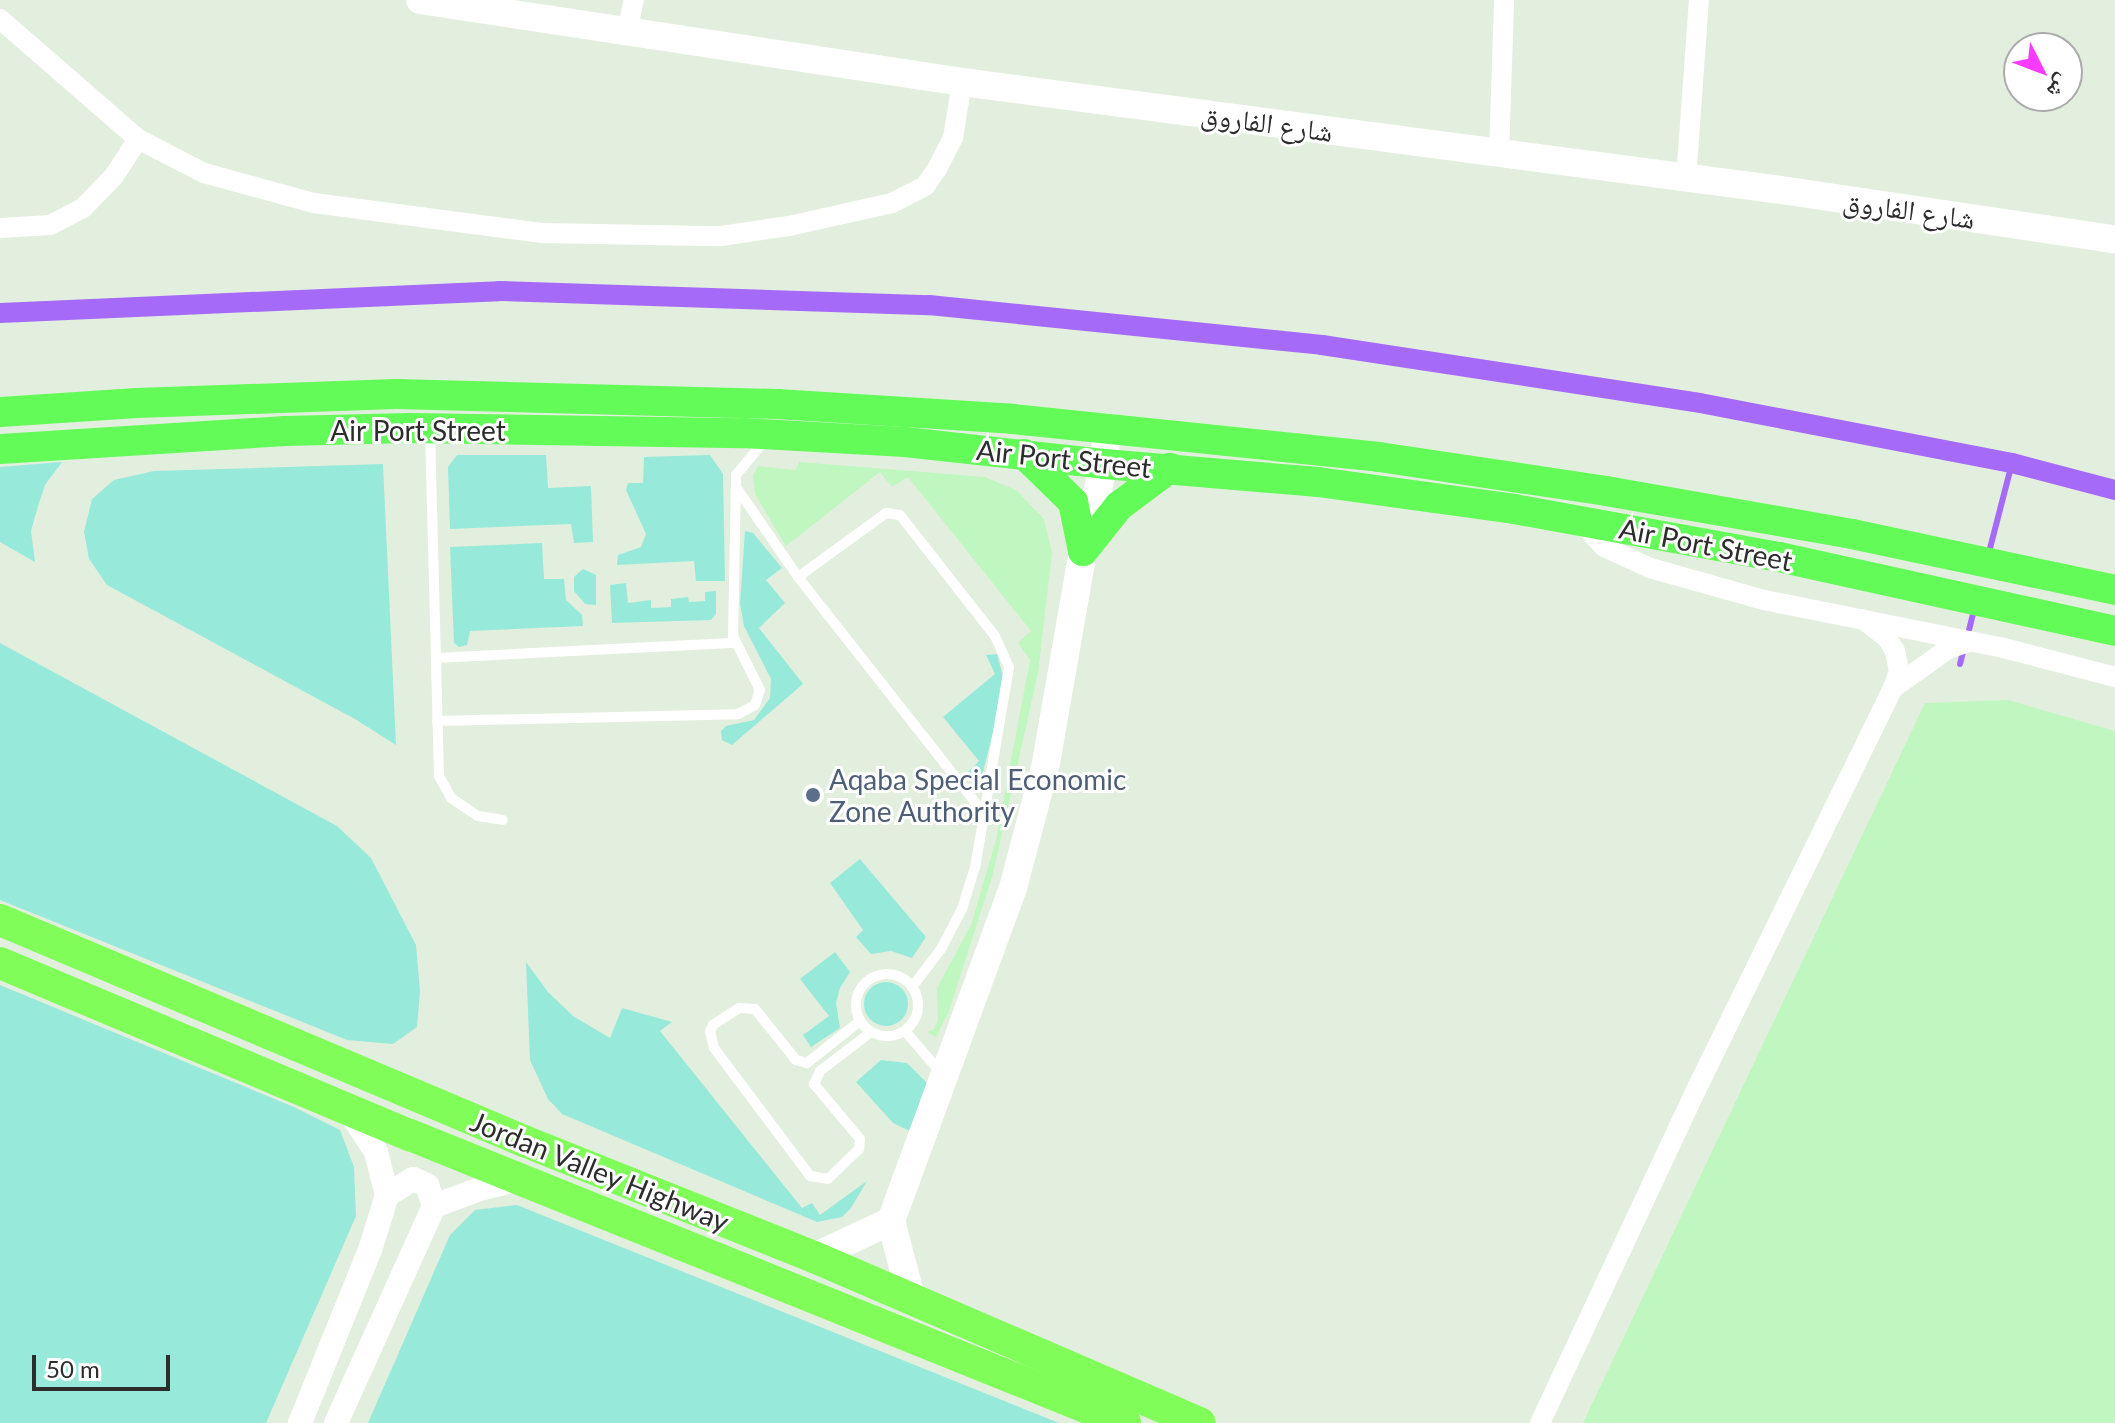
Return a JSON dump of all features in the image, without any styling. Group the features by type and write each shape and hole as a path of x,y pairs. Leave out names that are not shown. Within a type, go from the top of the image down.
{"highway":[{"name":"Jordan Valley Highway","path":"0,920 814,1257 1200,1423"},
{"name":"Jordan Valley Highway","path":"0,963 428,1143 1125,1423"},
{"path":"428,1143 443,1106"}],"main road":[{"name":"شارع الفاروق","path":"421,0 962,82 1686,180 1788,191 2115,239"},
{"name":"Air Port Street","path":"0,412 137,403 411,394 791,404 1107,427 1379,457 1606,491 1852,534 2115,590"},
{"path":"912,1301 891,1221 986,971 1013,888 1046,763 1083,551 1104,464 1107,427"},
{"name":"Air Port Street","path":"0,449 285,431 430,429 770,434 905,442 1104,464 1318,482 1580,521 1779,557 2115,631"},
{"path":"1024,454 1073,502 1083,551"},
{"path":"1083,551 1119,506 1170,468"},
{"path":"814,1257 891,1221"}],"street":[{"path":"627,32 634,0"},
{"path":"1499,154 1504,0"},
{"path":"1686,180 1699,0"},
{"path":"0,19 138,139 204,173 314,203 541,233 721,236 789,226 892,203 925,186 953,138 962,82"},
{"path":"0,228 50,225 83,208 114,176 138,139"},
{"path":"1580,521 1604,547 1650,568 1764,600 1973,641 2115,677"},
{"path":"1540,1423 1695,1092 1893,688 1899,671 1895,651 1887,638 1863,619"},
{"path":"1893,688 1948,649 1973,641"},
{"path":"300,1423 370,1250 387,1195 376,1152 348,1109"},
{"path":"336,1423 434,1206 427,1185 413,1179 387,1195"},
{"path":"434,1206 521,1179"}],"lane":[{"path":"430,429 439,776 451,798 478,816 503,820"},
{"path":"437,721 738,714 755,705 760,690 733,636 736,475 770,434"},
{"path":"736,487 798,577 986,816"},
{"path":"798,577 886,513 900,515 995,636 1009,667 986,816 962,909 941,949 912,987"},
{"path":"436,658 736,643"},
{"path":"893,974 912,987 918,1003 917,1014 905,1031 885,1037 871,1032 860,1021 856,1011 859,991 873,977 893,974"},
{"path":"860,1021 807,1063 796,1060 755,1009 739,1008 713,1025 710,1031 714,1048 810,1176 828,1179 859,1149 860,1139 814,1084 820,1071 871,1032"},
{"path":"905,1031 944,1076"}],"shaded area":[{"path":"457,455 546,455 548,488 591,486 593,542 574,543 571,524 450,529 448,467"},
{"path":"710,455 723,474 725,581 696,581 694,561 617,565 618,555 641,547 646,534 626,490 628,483 643,483 644,457"},
{"path":"62,462 45,485 31,531 35,562 0,542 0,467"},
{"path":"383,464 396,745 355,719 107,585 89,559 84,532 92,499 114,480 154,471"},
{"path":"745,531 753,533 782,568 766,580 785,603 759,628 803,684 732,745 722,740 721,731 726,726 754,720 770,698 771,679 744,626 740,604"},
{"path":"542,543 544,579 564,579 566,600 582,615 583,626 470,631 467,645 459,647 454,643 450,547"},
{"path":"583,569 596,575 596,605 585,604 574,591 574,577"},
{"path":"626,583 628,603 651,600 651,608 671,607 671,599 688,597 689,602 705,601 705,592 716,591 716,614 711,620 612,623 610,585"},
{"path":"0,643 337,826 371,858 416,945 420,991 417,1027 393,1044 347,1040 0,900"},
{"path":"997,654 1005,684 983,772 975,779 968,772 979,761 943,717 995,674 986,655"},
{"path":"860,859 926,937 912,958 891,951 871,954 856,937 863,930 830,883"},
{"path":"835,952 850,972 840,988 836,1003 840,1028 811,1047 803,1035 829,1016 800,979"},
{"path":"526,962 548,992 573,1016 610,1038 622,1008 672,1022 660,1031 802,1208 812,1203 820,1215 867,1181 851,1208 842,1217 817,1222 562,1114 548,1099 530,1060"},
{"path":"886,982 902,988 908,1004 902,1020 886,1026 870,1020 864,1004 870,988"},
{"path":"0,985 294,1107 340,1130 354,1167 356,1216 266,1423 0,1423"},
{"path":"881,1060 907,1063 930,1086 910,1131 893,1123 856,1082"},
{"path":"517,1205 1059,1423 368,1423 450,1235 475,1210"}],"sand":[{"path":"799,462 985,477 1016,490 1044,519 1052,553 1038,673 993,874 949,1011 936,1037 927,1032 934,1029 938,1020 937,988 971,925 996,840 1030,660 1018,643 1031,631 908,477 892,487 880,472 786,546 755,494 753,475 758,466 796,470"},
{"path":"2008,700 2115,731 2115,1423 1583,1423 1925,703"}],"waterway":[{"path":"0,313 499,291 929,305 1322,345 1700,403 2012,463 2115,490"},
{"path":"1988,556 2012,463"},
{"path":"1967,638 1974,610"},
{"path":"1960,664 1964,648"}],"place":[{"name":"Aqaba Special Economic Zone Authority","path":"813,795"}]}
